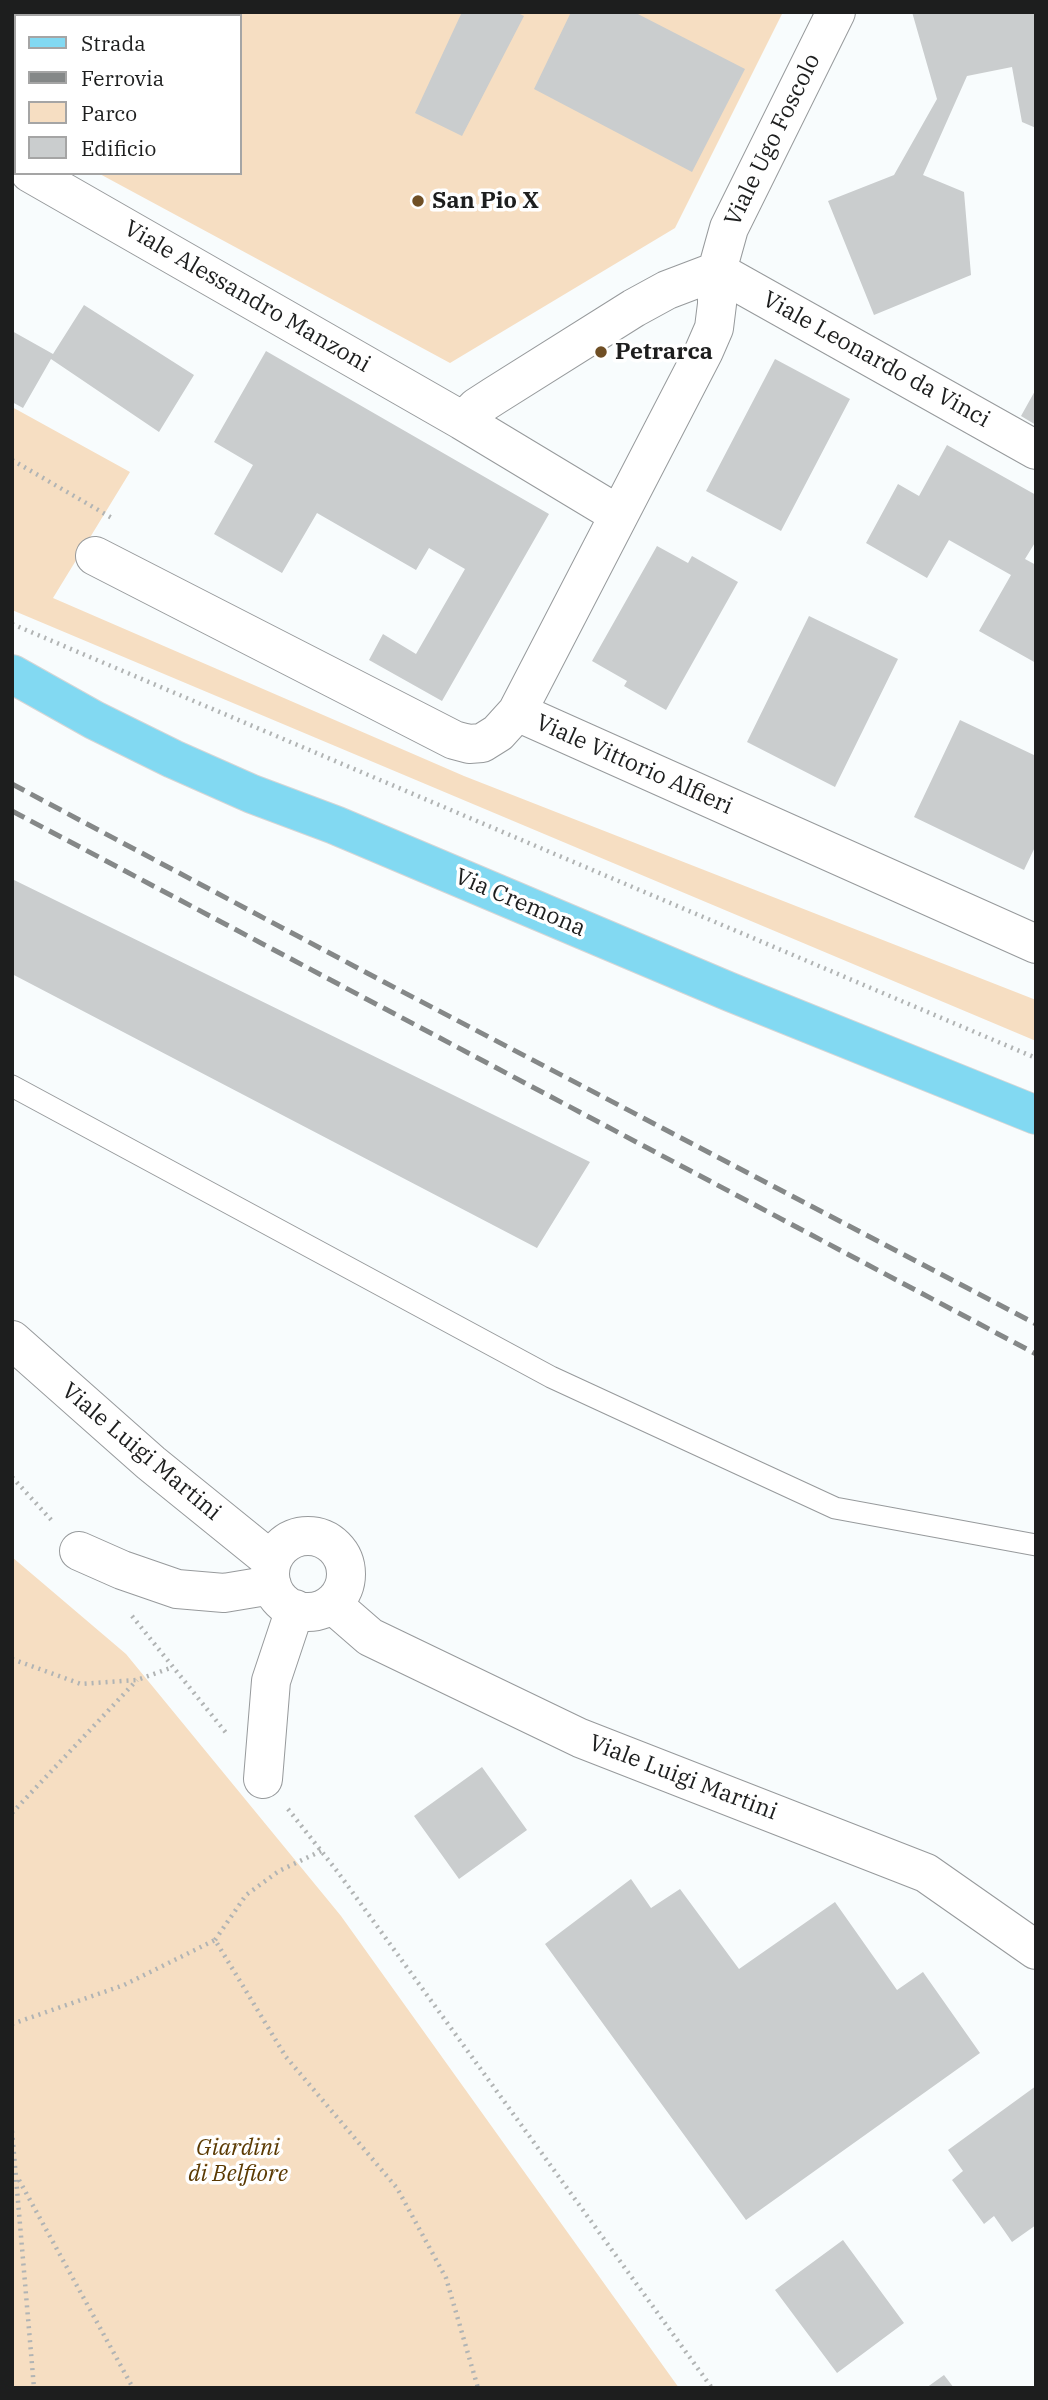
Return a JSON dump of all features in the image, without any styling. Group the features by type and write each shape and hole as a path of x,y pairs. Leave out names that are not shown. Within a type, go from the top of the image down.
{"main road":[{"name":"Via Cremona","path":"12,674 94,720 241,789 335,825 730,992 1036,1115"}],"street":[{"name":"Viale Ugo Foscolo","path":"619,515 714,328 717,271 729,228 836,12"},
{"name":"Viale Alessandro Manzoni","path":"33,175 463,421 619,515"},
{"path":"463,421 486,401 634,308 667,290 717,271"},
{"name":"Viale Leonardo da Vinci","path":"717,271 1036,450"},
{"path":"517,712 619,515"},
{"name":"Viale Vittorio Alfieri","path":"94,556 454,740 469,744 482,743 498,733 517,712 1036,944"},
{"name":"Viale Luigi Martini","path":"12,1340 293,1590 370,1637 580,1738 926,1873 1036,1950"},
{"path":"79,1551 177,1590 224,1593 293,1590 271,1681 263,1779"}],"lane":[{"path":"12,1086 551,1377 835,1508 1036,1545"}],"path":[{"path":"12,460 113,519 94,556"},
{"path":"12,624 1036,1058"},
{"path":"12,1477 79,1551"},
{"path":"131,1614 321,1851 712,2388"},
{"path":"12,1659 82,1684 137,1680 173,1667"},
{"path":"12,1813 137,1680"},
{"path":"12,2024 124,1985 215,1940 246,1895 279,1871 321,1851"},
{"path":"215,1940 286,2057 397,2188 446,2278 478,2388"},
{"path":"12,2131 34,2388"},
{"path":"17,2178 133,2388"}],"green space":[{"name":"San Pio X","path":"783,12 675,228 450,363 102,175 242,175 242,14 15,14"},
{"name":"San Pio X","path":"14,16 14,128 12,127"},
{"path":"12,407 130,472 53,598 464,776 1036,1000 1036,1041 12,610"},
{"name":"Giardini di Belfiore","path":"12,1557 126,1654 341,1916 679,2388 12,2388"}],"building":[{"path":"462,12 516,12 524,16 462,136 415,113"},
{"path":"571,12 634,12 745,69 692,172 534,89"},
{"path":"912,12 1036,12 1036,128 1022,122 1012,67 967,76 923,175 964,192 971,275 874,315 828,201 894,175 937,99"},
{"path":"84,305 194,375 159,432 51,359 23,408 12,402 12,331 53,354"},
{"path":"266,351 549,514 442,701 369,660 383,634 416,654 465,569 429,548 416,570 317,513 282,573 214,534 253,465 214,442"},
{"path":"775,359 850,399 781,531 706,491"},
{"path":"1036,389 1036,425 1021,416"},
{"path":"947,445 1036,495 1036,541 1025,559 1036,565 1036,663 979,631 1011,575 949,540 927,578 866,543 898,484 919,496"},
{"path":"657,546 688,563 692,556 738,582 666,710 624,686 627,681 592,661"},
{"path":"809,616 898,659 835,787 747,742"},
{"path":"960,720 1036,756 1036,845 1024,870 914,817"},
{"path":"12,879 590,1162 537,1248 12,974"},
{"path":"482,1767 527,1830 459,1879 414,1816"},
{"path":"631,1879 651,1908 680,1889 739,1969 835,1902 897,1990 923,1972 980,2053 746,2220 545,1944"},
{"path":"1036,2086 1036,2225 1012,2242 994,2216 984,2224 952,2180 963,2171 948,2150"},
{"path":"843,2240 904,2323 837,2373 775,2290"},
{"path":"944,2375 954,2388 926,2388"}],"railway":[{"path":"12,784 1036,1324"},
{"path":"12,811 1036,1354"}],"place":[{"name":"San Pio X","path":"418,201"},
{"name":"Petrarca","path":"601,352"}]}
